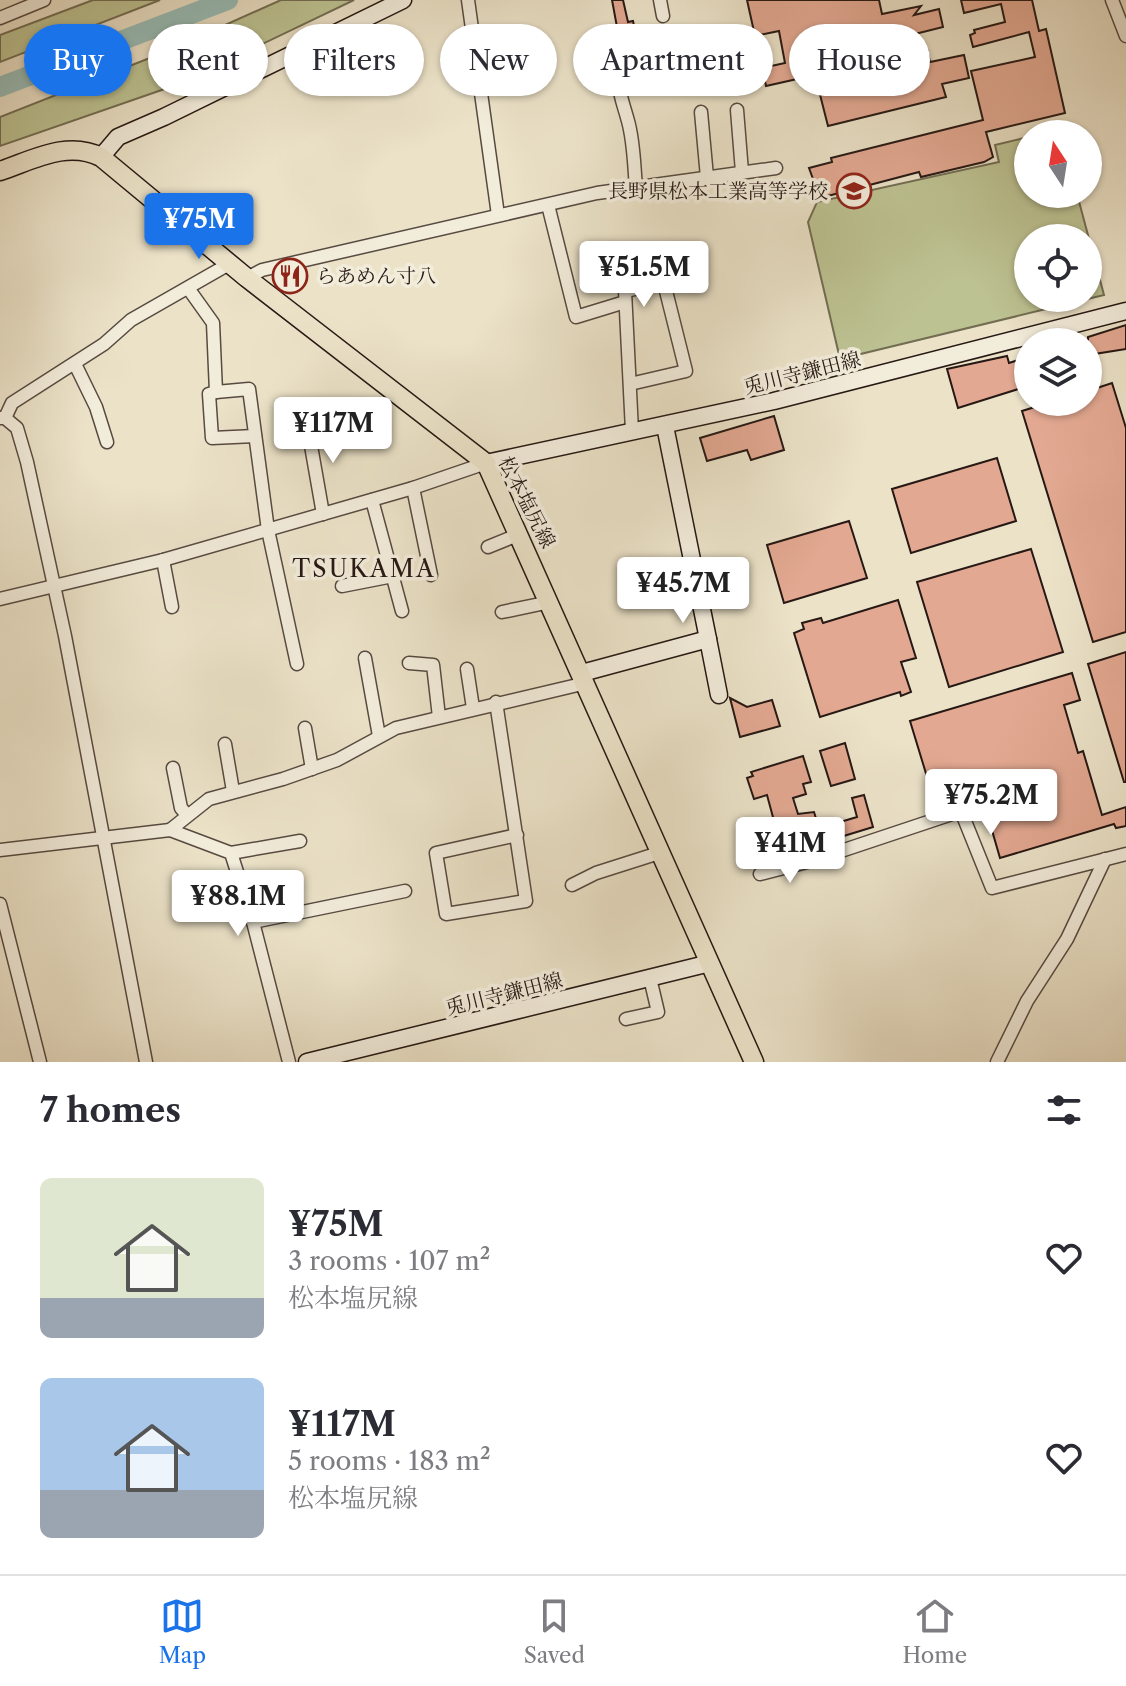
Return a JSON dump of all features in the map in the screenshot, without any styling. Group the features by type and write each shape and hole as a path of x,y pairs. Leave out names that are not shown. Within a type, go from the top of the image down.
{"main road":[{"path":"101,157 125,132 164,117 403,0"},
{"name":"松本塩尻線","path":"0,171 66,149 90,151 101,157 229,264 486,463 754,1062"},
{"name":"兎川寺鎌田線","path":"486,463 665,426 1126,311"},
{"path":"665,426 719,695"},
{"path":"584,678 708,639"},
{"name":"兎川寺鎌田線","path":"307,1062 328,1060 710,963"}],"street":[{"path":"0,18 44,0"},
{"path":"468,0 498,215"},
{"path":"660,0 663,16"},
{"path":"1112,0 1126,36"},
{"path":"620,96 628,120 636,187"},
{"path":"737,110 742,172"},
{"path":"701,112 707,177"},
{"path":"247,278 262,270 354,252 498,215 636,187 776,168"},
{"path":"548,205 576,317 625,302"},
{"path":"146,1062 24,451 17,428 2,418 12,403 75,364 131,320 229,264"},
{"path":"630,384 686,371 664,283 625,291 632,431"},
{"path":"188,288 213,323 216,392"},
{"path":"75,364 96,407 107,442"},
{"path":"255,436 212,438 209,394 249,389 268,530 297,664"},
{"path":"323,514 307,423 334,414"},
{"path":"0,599 163,560 413,488 486,463"},
{"path":"413,488 433,567"},
{"path":"372,500 402,611"},
{"path":"488,547 520,534"},
{"path":"163,560 172,607"},
{"path":"349,581 393,576"},
{"path":"502,612 550,602"},
{"path":"365,658 379,736"},
{"path":"409,663 433,665 439,717"},
{"path":"467,669 473,708"},
{"path":"170,830 209,799 312,769 379,736 584,678"},
{"path":"496,702 517,835 526,901 446,914 436,853 517,835"},
{"path":"305,728 312,769"},
{"path":"225,744 233,791"},
{"path":"173,768 181,808 187,815"},
{"path":"760,874 811,861 961,811 992,888 1126,854"},
{"path":"0,850 102,841 170,830 231,853 300,841"},
{"path":"572,885 596,873 662,852"},
{"path":"231,853 253,922 289,1062"},
{"path":"997,1062 1027,1001 1067,939 1105,859"},
{"path":"253,922 405,891"},
{"path":"0,904 40,1062"},
{"path":"626,1019 658,1012 650,978"}],"green space":[{"path":"93,0 160,0 98,24 29,24"},
{"path":"281,0 354,0 304,24 284,24 284,34 268,41 268,24 227,24"},
{"path":"24,26 24,53 0,62 0,35"},
{"path":"148,59 148,95 0,146 0,117 53,96 132,96 132,65"},
{"path":"1014,140 1014,208 1081,208 1085,224 1014,224 1014,312 1034,312 840,359 808,222 817,202 999,162 995,145"}],"building":[{"path":"612,0 623,0 628,22 633,21 634,24 616,24"},
{"path":"747,0 879,0 882,14 921,6 914,15 939,9 943,27 930,30 930,24 789,24 789,81 773,84 773,66 785,63 779,31 773,32 773,24 752,24"},
{"path":"961,0 1032,0 1039,31 1046,29 1065,113 1036,120 1014,120 1014,125 986,132 993,157 984,162 921,177 919,172 820,198 809,168 832,162 831,158 983,120 971,71 1035,57 1029,32 973,47 970,35 975,33 974,30 1005,22 1001,4 964,13"},
{"path":"964,55 969,78 942,84 946,97 828,126 820,96 930,96 930,62"},
{"path":"1126,325 1126,349 1102,353 1102,333"},
{"path":"1007,356 1009,363 1014,361 1014,390 958,408 947,369"},
{"path":"1112,383 1126,428 1126,632 1093,642 1024,416 1102,416 1102,386"},
{"path":"774,416 784,450 751,460 747,450 707,461 700,438"},
{"path":"997,458 1016,521 911,553 892,489"},
{"path":"849,521 867,578 784,603 767,545"},
{"path":"1031,549 1063,652 949,687 917,582"},
{"path":"898,600 916,658 901,662 911,692 901,696 900,692 820,717 794,633 804,629 802,623 821,618 823,623"},
{"path":"1126,652 1126,782 1124,782 1088,664"},
{"path":"1072,673 1080,700 1064,705 1078,753 1083,751 1102,815 1126,807 1126,826 1116,828 1114,824 1000,858 980,789 935,803 910,721"},
{"path":"730,698 747,707 772,700 780,726 740,737"},
{"path":"845,743 855,779 831,786 820,751"},
{"path":"803,756 811,782 803,784 806,794 793,798 798,814 814,812 819,828 803,832 804,837 780,843 767,795 754,799 747,778 753,776 751,772"},
{"path":"864,795 873,827 834,839 830,825 857,817 852,798"}],"waterway":[{"path":"0,87 228,0"}],"place":[{"name":"長野県松本工業高等学校","path":"854,191"},
{"name":"らあめん寸八","path":"290,276"}],"district":[{"name":"TSUKAMA","path":"364,568"}]}
